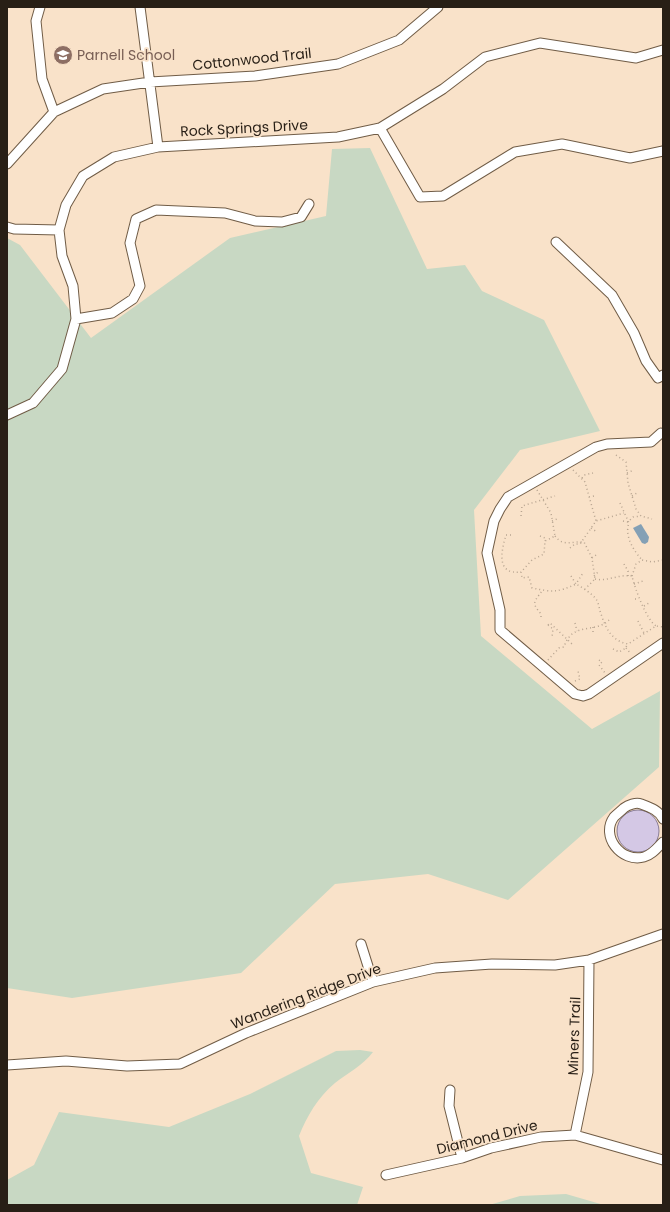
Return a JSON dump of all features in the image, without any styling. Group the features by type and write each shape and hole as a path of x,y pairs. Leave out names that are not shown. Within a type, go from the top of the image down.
{"street":[{"path":"40,7 36,21 42,79 54,112"},
{"path":"140,7 158,147"},
{"name":"Cottonwood Trail","path":"7,164 54,112 103,89 150,82 255,76 338,64 399,40 438,7"},
{"name":"Rock Springs Drive","path":"7,415 33,403 62,369 76,319 73,286 62,256 59,230 66,205 83,176 114,158 158,147 338,137 380,128 443,89 485,58 540,43 636,58 663,50"},
{"path":"380,128 420,197 443,196 515,152 562,144 630,158 663,151"},
{"path":"76,319 112,313 133,299 140,286 130,243 136,219 156,210 225,213 255,221 282,222 301,217 309,204"},
{"path":"7,227 14,229 59,230"},
{"path":"556,242 612,295 634,333 646,361 658,378 663,375"},
{"path":"662,432 651,442 596,446 508,496 494,521 487,553 500,610 500,630 575,694 583,696 589,694 663,643"},
{"path":"663,819 654,809 638,803 627,806 614,817 610,830 614,847 621,854 633,858 644,857 654,852 663,842"},
{"name":"Wandering Ridge Drive","path":"7,1064 66,1060 127,1066 180,1064 246,1033 373,982 435,968 492,964 555,965 589,960 663,934"},
{"path":"361,944 373,982"},
{"name":"Miners Trail","path":"575,1135 588,1072 589,960"},
{"path":"450,1090 449,1106 462,1158"},
{"name":"Diamond Drive","path":"386,1175 462,1158 492,1148 541,1137 575,1135 663,1160"}],"path":[{"path":"616,455 626,462 632,496 641,516"},
{"path":"569,462 574,474 582,478 586,486 596,521"},
{"path":"627,473 634,470"},
{"path":"582,478 584,475 593,473"},
{"path":"533,483 551,513 555,536 558,541 567,544 582,542"},
{"path":"632,496 637,493"},
{"path":"522,516 522,506 526,503 555,496"},
{"path":"589,497 594,496"},
{"path":"620,503 628,522 627,528 630,541 642,560"},
{"path":"570,548 575,544 580,544 582,542 596,521 624,513"},
{"path":"628,522 633,517 641,516 652,519"},
{"path":"552,521 557,519"},
{"path":"623,521 628,522"},
{"path":"590,528 598,532"},
{"path":"511,535 506,535 505,538 503,565 505,570 509,573 521,572 532,560 544,554 545,538 540,536"},
{"path":"545,541 555,536"},
{"path":"582,542 592,558 595,579"},
{"path":"592,558 596,555"},
{"path":"663,560 652,562 642,560 636,564 632,576 639,599 644,606 649,619 656,626 663,627"},
{"path":"624,564 628,571 628,576"},
{"path":"521,572 522,578 529,577 532,588 542,591 559,592 576,584 583,573"},
{"path":"594,576 598,572"},
{"path":"571,576 576,584 585,589 596,599 605,624 614,640 627,643"},
{"path":"595,579 602,580 618,576 632,576"},
{"path":"585,589 595,579"},
{"path":"634,584 643,581"},
{"path":"541,617 541,614 536,609 534,604 542,591"},
{"path":"644,606 649,603"},
{"path":"550,658 560,648 564,647 567,639 577,631 605,624 609,620"},
{"path":"638,621 644,633"},
{"path":"552,636 553,629 548,625 550,623 572,644"},
{"path":"575,623 577,631"},
{"path":"613,649 619,652 622,651 626,648 627,643 656,626"},
{"path":"593,627 593,633"},
{"path":"598,660 602,662 599,665 609,680"},
{"path":"568,688 575,680 580,679 578,671"}],"green space":[{"path":"370,148 427,269 465,265 482,291 544,320 600,431 520,450 474,510 481,636 592,729 660,691 659,767 508,900 428,874 335,884 241,973 72,998 7,988 7,238 20,245 91,338 230,238 326,216 332,149"},
{"path":"360,1050 373,1052 365,1061 335,1083 323,1094 309,1114 299,1136 311,1173 363,1187 357,1205 7,1205 7,1180 34,1165 59,1112 169,1127 250,1094 336,1051"},
{"path":"566,1194 604,1205 489,1205 520,1196"}],"water":[{"path":"641,524 649,537 648,542 645,544 642,543 633,528"}],"building":[{"path":"634,810 642,810 650,813 656,819 659,831 656,843 650,849 642,852 634,852 626,849 620,843 617,835 617,827 620,819 626,813"}],"place":[{"name":"Parnell School","path":"63,55"}]}
